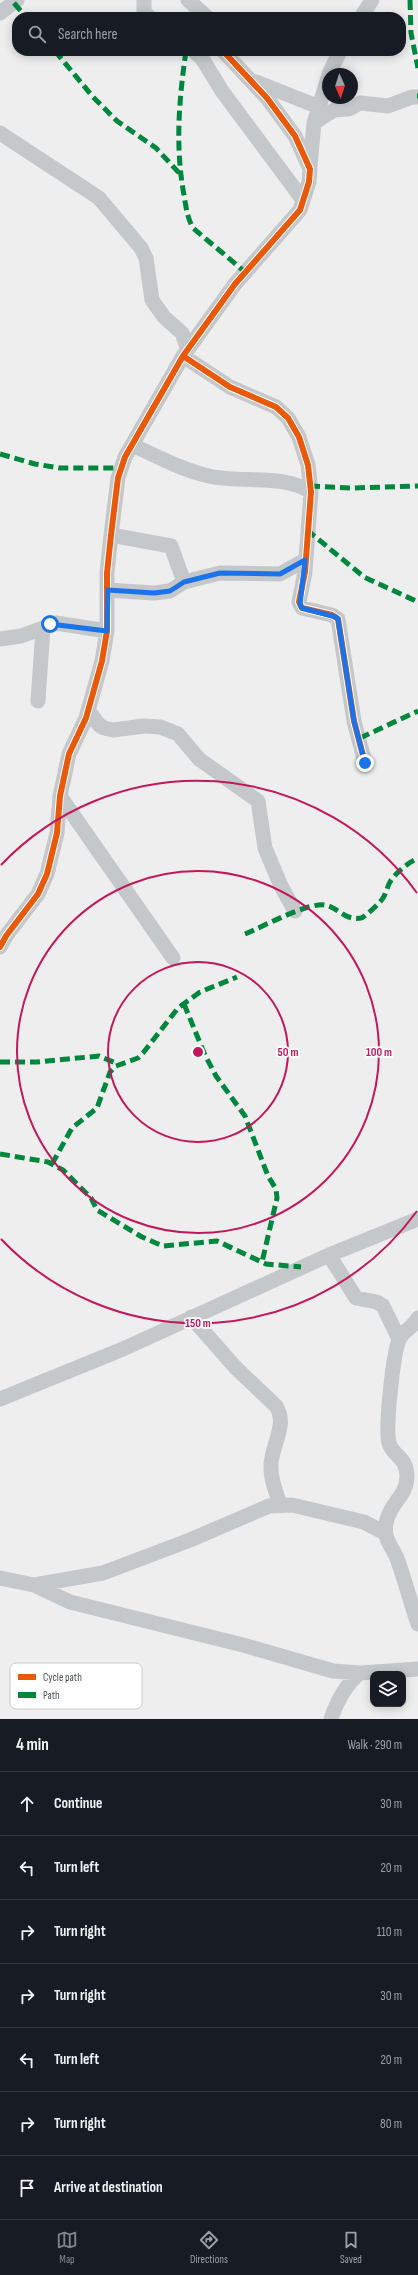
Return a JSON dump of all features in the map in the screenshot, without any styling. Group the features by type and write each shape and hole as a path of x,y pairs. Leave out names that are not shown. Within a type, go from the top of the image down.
{"street":[{"path":"144,0 145,12"},
{"path":"188,0 201,12"},
{"path":"364,12 372,0"},
{"path":"0,13 14,1"},
{"path":"199,56 222,91 303,200"},
{"path":"228,56 267,98 295,136 310,169"},
{"path":"332,68 338,56"},
{"path":"250,79 319,107"},
{"path":"0,947 6,936 38,894 47,874 57,833 60,796 69,754 88,710 102,661 107,631 111,535 118,478 125,457 186,353 235,284 300,210 309,182 314,123 322,97"},
{"path":"314,123 334,110 349,109 360,103 388,106 412,97 418,97"},
{"path":"0,133 99,198 141,248 146,258 152,300 164,317 182,333 186,353 230,387 276,407 288,418 299,437 308,465 311,492 300,605 302,608 336,617 338,619 354,721 365,763"},
{"path":"132,445 165,460 208,476 230,480 290,482 300,484 311,492"},
{"path":"111,535 171,546 184,582"},
{"path":"108,590 154,593 170,591 184,582 220,573 280,574 305,560"},
{"path":"0,639 21,636 56,623 107,631"},
{"path":"38,701 43,628"},
{"path":"88,710 99,725 104,728 113,730 144,726 160,727 178,734 199,759 258,801 265,848 281,886 295,911"},
{"path":"60,796 173,958"},
{"path":"0,1399 21,1388 123,1349 329,1255 418,1219"},
{"path":"329,1255 356,1298 377,1302 382,1306 399,1339 390,1405 389,1443 406,1465 407,1485 404,1492 392,1507 387,1519 385,1533 389,1546 399,1562 418,1624"},
{"path":"191,1317 236,1368 280,1411 281,1420 271,1471 280,1505"},
{"path":"399,1339 416,1323 418,1318"},
{"path":"34,1585 103,1573 190,1540 269,1506 292,1505 364,1522 385,1533"},
{"path":"0,1578 34,1585 70,1602 243,1645 333,1672 360,1673 418,1670"},
{"path":"331,1719 336,1704 347,1685 360,1673"}],"marked path":[{"path":"410,0 411,33 418,68"},
{"path":"14,3 22,12"},
{"path":"59,56 93,97 117,121 156,148 181,175"},
{"path":"185,56 181,87 179,141 181,177 188,216 193,228 245,272"},
{"path":"0,454 35,464 60,468 121,468"},
{"path":"310,486 352,488 418,486"},
{"path":"307,530 364,577 418,602"},
{"path":"360,738 418,711"},
{"path":"245,934 297,911 317,905 330,906 350,918 361,918 382,900 390,881 407,864 418,858"},
{"path":"52,1164 72,1128 97,1108 110,1072 116,1066 138,1058 178,1008 200,992 237,977"},
{"path":"184,1004 205,1055 216,1076 245,1116 268,1176 276,1189 277,1198 262,1262"},
{"path":"0,1062 37,1062 99,1056 118,1064"},
{"path":"0,1154 48,1162 63,1170 91,1198 97,1210 142,1237 163,1246 217,1241 266,1264 301,1267"}],"cycle path":[{"path":"0,947 6,936 38,894 47,874 57,833 60,796 69,754 86,718 102,661 107,631 107,573 111,535 118,478 125,457 183,356 235,284 300,210 309,182 310,169 295,136 267,98 228,56"},
{"path":"183,356 230,387 276,407 288,418 299,437 308,465 311,492 305,572 299,602 302,608 332,615 338,619 354,721 365,763"}],"route":[{"path":"50,624 56,623 107,631 108,590 154,593 170,591 184,582 220,573 233,572 280,574 290,570 305,560 305,572 299,602 302,608 332,615 338,619 354,721 360,738 365,763"}]}
